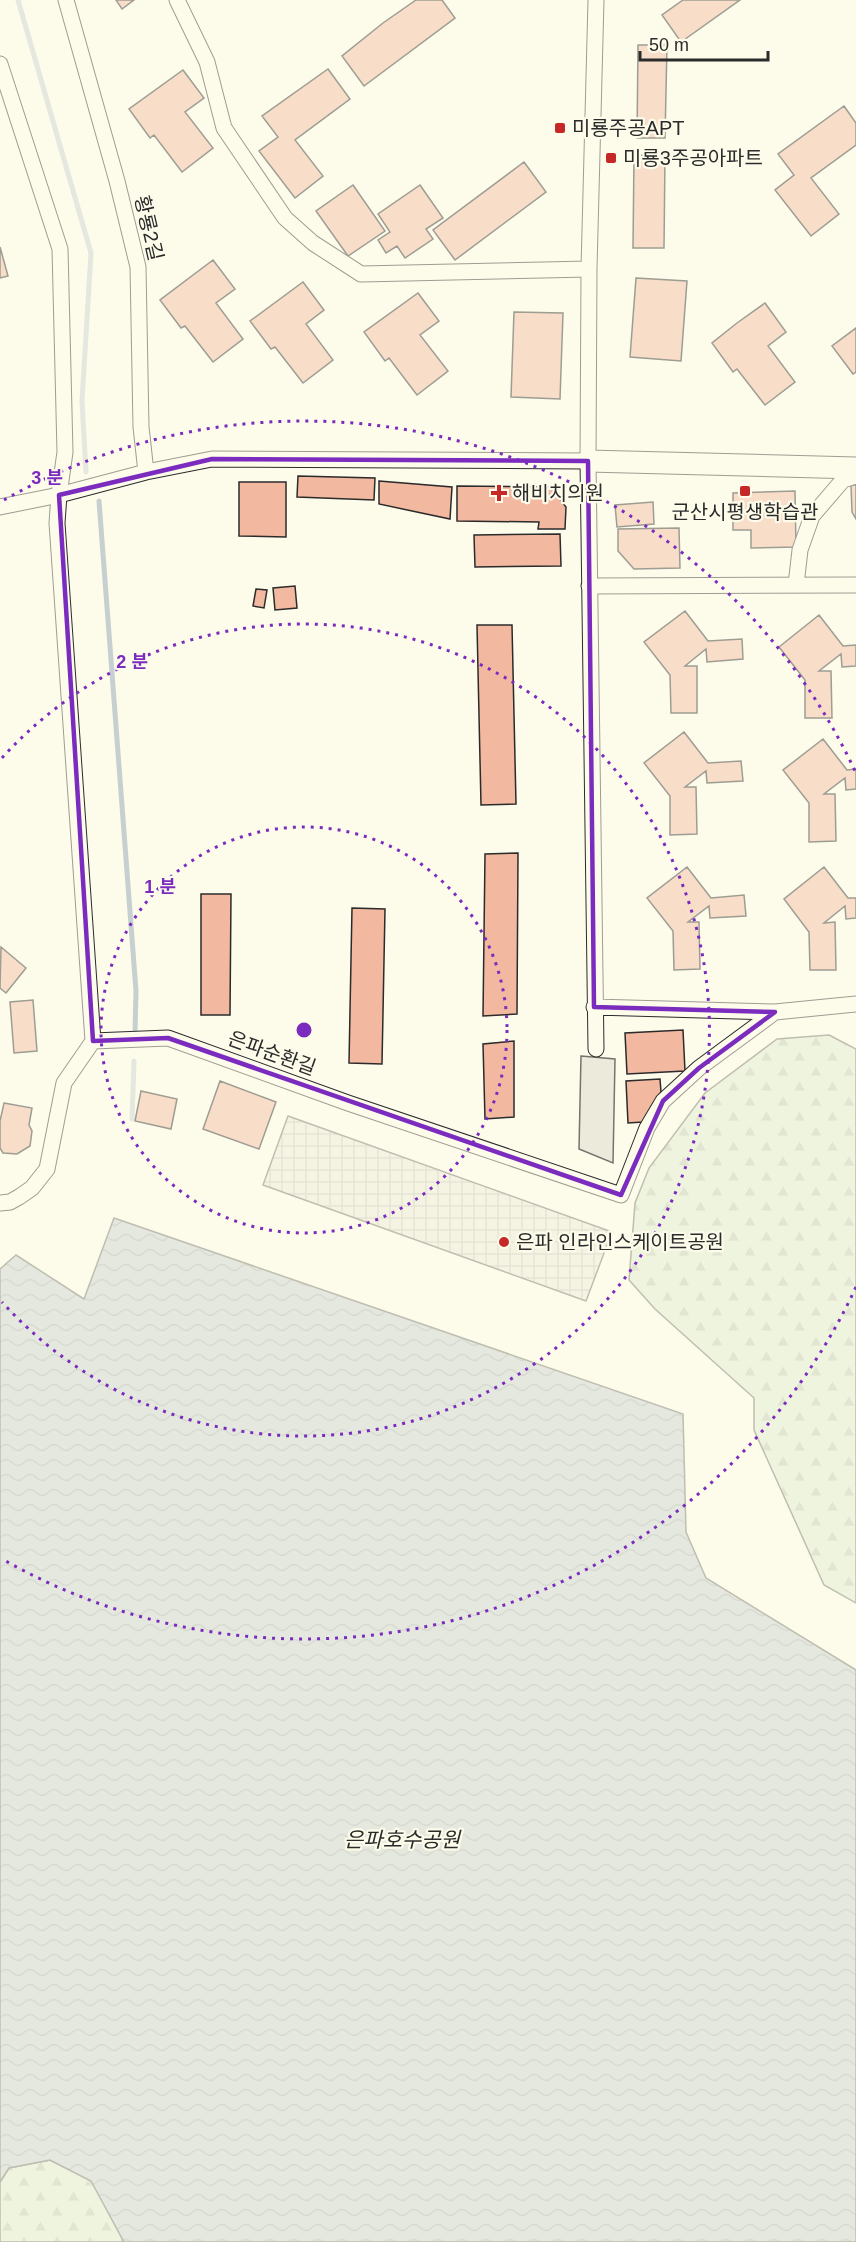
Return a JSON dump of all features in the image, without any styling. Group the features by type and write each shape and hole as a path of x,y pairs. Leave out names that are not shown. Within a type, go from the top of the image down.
{"street":[{"name":"황룡2길","path":"66,0 117,181 138,267 140,416 146,472"},
{"path":"177,0 207,62 224,128 285,218 313,243 361,274 589,268"},
{"path":"596,0 589,268 588,460 596,1049"},
{"path":"0,64 60,249 65,452 57,523 93,1041 64,1083 47,1168 25,1192 10,1202 0,1203"},
{"path":"0,507 59,495 146,472 212,459 588,460 856,468"},
{"path":"796,585 800,550 812,516 843,480 856,476"},
{"path":"589,586 856,585"},
{"path":"594,1007 775,1012 856,1004"},
{"name":"은파순환길","path":"93,1041 168,1038 621,1195 647,1128 663,1101 699,1068 775,1012"}],"highlighted area":[{"path":"212,459 588,461 594,1007 775,1012 699,1068 663,1101 621,1195 168,1038 93,1041 59,495"}],"green space":[{"path":"829,1035 856,1049 856,1603 824,1585 754,1430 754,1398 655,1309 629,1280 635,1203 649,1168 705,1093 777,1039"},
{"path":"50,2160 92,2181 124,2242 0,2242 0,2182 9,2168"}],"shaded area":[{"path":"581,1056 615,1059 613,1163 579,1149"},
{"name":"은파 인라인스케이트공원","path":"288,1116 612,1232 586,1301 263,1185"}],"water":[{"name":"은파호수공원","path":"114,1218 683,1414 686,1532 706,1578 856,1670 856,2242 124,2242 91,2181 50,2160 9,2168 0,2182 0,1269 16,1255 84,1299"}],"building":[{"path":"116,0 134,0 122,9"},
{"path":"416,0 442,0 455,18 364,86 342,56"},
{"path":"683,0 740,0 681,42 662,15"},
{"path":"638,45 667,45 665,138 637,138"},
{"path":"328,69 350,99 295,140 323,176 295,198 259,151 278,137 262,116"},
{"path":"183,70 204,98 185,112 213,148 182,172 154,135 150,138 129,109"},
{"path":"844,106 856,123 856,145 811,178 839,214 811,236 775,190 794,175 778,154"},
{"path":"634,155 665,156 664,248 633,248"},
{"path":"524,162 546,192 455,260 433,230"},
{"path":"353,185 385,231 348,256 316,211"},
{"path":"420,185 443,218 426,229 433,239 405,258 397,246 386,253 378,240 390,232 378,214"},
{"path":"0,247 8,276 0,278"},
{"path":"213,260 235,289 216,303 243,339 213,362 185,326 181,328 160,300"},
{"path":"636,278 687,281 681,361 630,357"},
{"path":"303,282 324,310 306,324 333,360 303,383 275,347 271,349 250,321"},
{"path":"418,293 439,321 420,335 448,371 417,395 389,358 385,361 364,332"},
{"path":"765,303 786,332 768,346 795,382 765,405 737,369 733,372 712,343"},
{"path":"514,312 563,313 560,399 511,397"},
{"path":"856,328 856,372 853,374 832,346"},
{"path":"298,476 375,478 374,500 297,497"},
{"path":"379,481 452,487 450,519 379,504"},
{"path":"239,482 286,482 286,537 239,536"},
{"path":"851,485 856,485 856,519 852,512"},
{"path":"457,486 550,487 566,507 565,529 538,529 539,522 457,521"},
{"path":"795,491 796,547 751,548 751,530 733,530 733,493"},
{"path":"653,502 654,524 617,527 615,505"},
{"path":"679,528 680,568 634,569 618,551 618,529"},
{"path":"560,534 561,566 475,567 474,535"},
{"path":"295,586 297,608 275,610 273,588"},
{"path":"256,589 267,590 264,608 253,606"},
{"path":"685,611 708,641 742,639 743,659 707,662 706,649 685,666 697,666 697,713 671,713 670,675 644,642"},
{"path":"819,615 843,646 856,645 856,666 842,667 841,654 819,671 831,671 832,718 805,718 805,680 779,647"},
{"path":"477,625 512,625 516,804 481,805"},
{"path":"684,732 708,763 741,761 743,781 707,783 706,771 685,787 696,787 697,834 670,835 670,796 644,763"},
{"path":"823,739 847,770 856,769 856,789 846,790 845,778 824,794 835,794 836,841 809,842 809,803 783,770"},
{"path":"518,853 517,1014 483,1016 485,854"},
{"path":"687,867 711,898 744,895 746,916 710,918 709,906 688,922 699,922 700,969 674,970 673,931 647,898"},
{"path":"824,867 848,898 856,898 856,918 846,919 845,906 824,923 835,922 836,970 810,970 809,932 784,899"},
{"path":"201,894 231,894 230,1015 201,1015"},
{"path":"352,908 385,909 382,1064 349,1063"},
{"path":"1,947 26,968 6,993 0,988"},
{"path":"33,1000 37,1051 14,1053 10,1002"},
{"path":"683,1030 685,1071 627,1074 625,1033"},
{"path":"514,1041 514,1117 485,1119 483,1044"},
{"path":"660,1079 661,1092 643,1122 628,1123 626,1081"},
{"path":"220,1081 276,1102 259,1149 203,1129"},
{"path":"141,1091 177,1099 171,1129 135,1121"},
{"path":"4,1103 32,1108 29,1125 32,1131 30,1146 17,1154 3,1153 0,1148 0,1121"}],"waterway":[{"path":"18,0 91,253 82,401 86,472"},
{"path":"99,501 136,991 135,1033"},
{"path":"132,1119 134,1061"}],"place":[{"name":"미룡주공APT","path":"560,128"},
{"name":"미룡3주공아파트","path":"611,158"},
{"name":"군산시평생학습관","path":"745,491"},
{"name":"해비치의원","path":"499,493"},
{"name":"은파 인라인스케이트공원","path":"504,1242"}]}
